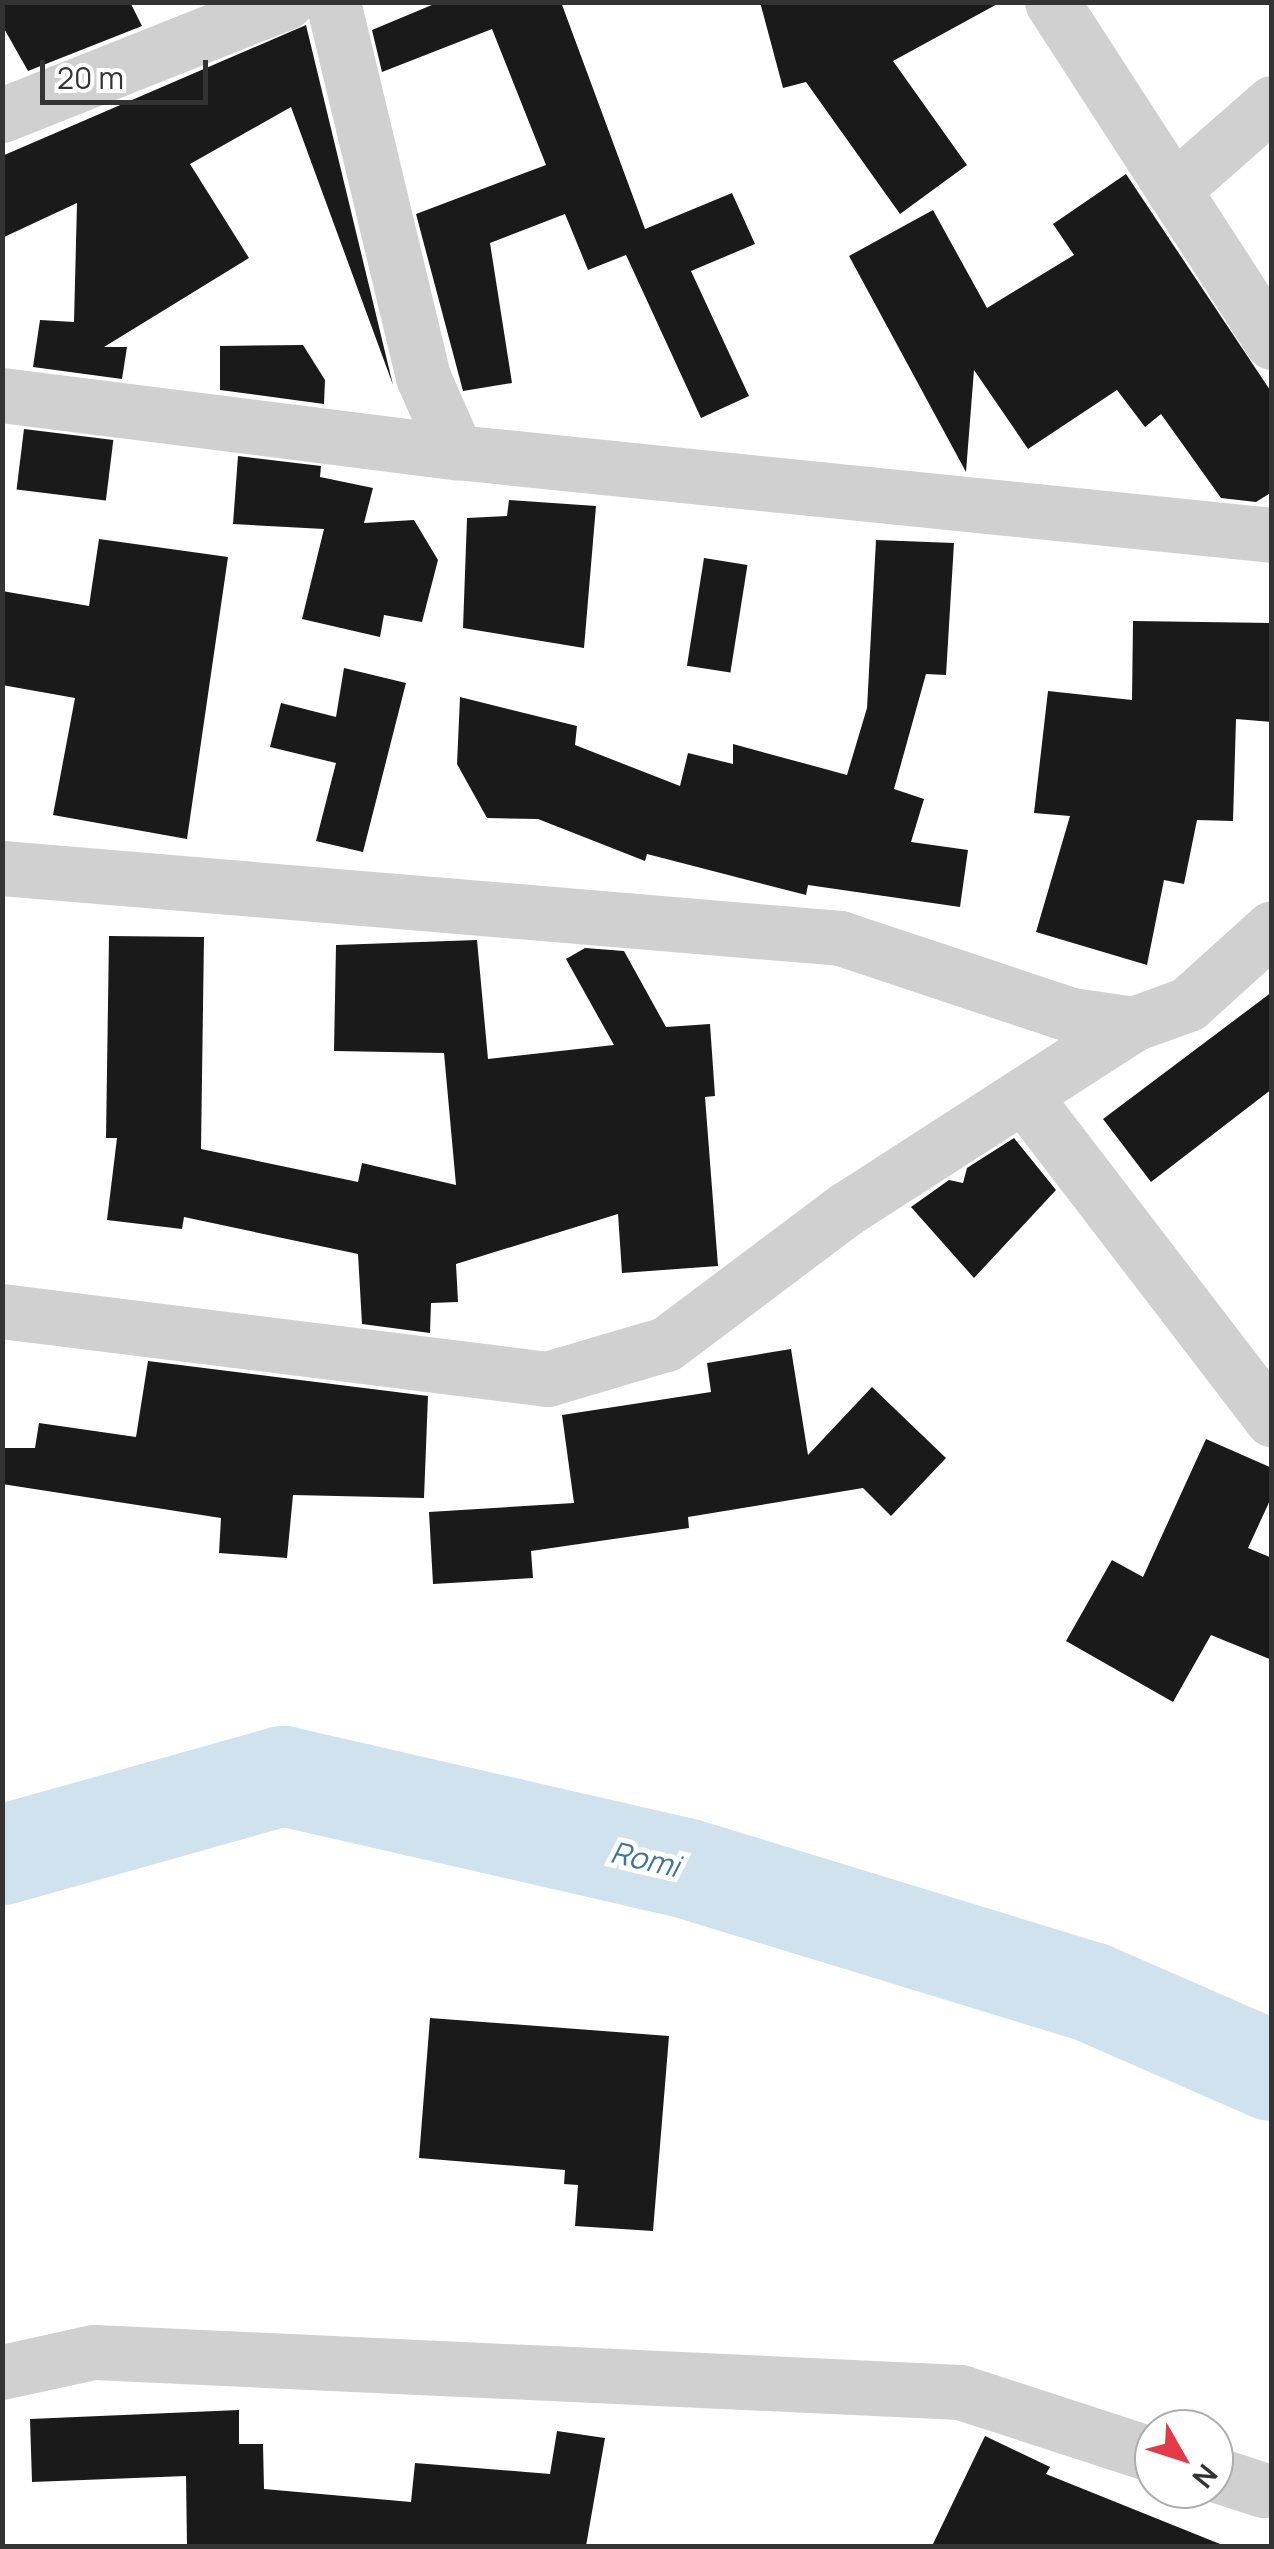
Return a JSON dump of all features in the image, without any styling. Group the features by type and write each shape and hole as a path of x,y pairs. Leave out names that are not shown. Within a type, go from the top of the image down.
{"street":[{"path":"2,115 286,2"},
{"path":"333,2 423,377 456,452"},
{"path":"1052,2 1272,342"},
{"path":"1173,190 1272,104"},
{"path":"2,395 456,452 1272,535"},
{"path":"2,868 840,938 1072,1015 1134,1024"},
{"path":"2,1311 548,1378 666,1344 846,1209 1134,1024 1188,1004 1272,928"},
{"path":"1023,1095 1272,1418"},
{"path":"2,2372 94,2352 960,2392 1134,2449"}],"building":[{"path":"2,2 130,2 142,26 28,71 2,25"},
{"path":"439,2 561,2 645,229 732,193 755,244 691,271 749,396 701,418 626,255 588,270 565,214 490,243 512,383 463,391 416,214 546,165 492,29 382,72 372,30"},
{"path":"760,2 1001,2 893,61 967,165 900,214 806,82 783,88"},
{"path":"306,25 393,385 291,107 190,164 249,258 104,347 127,347 122,379 33,367 40,320 74,322 77,203 2,238 2,156"},
{"path":"1126,174 1272,393 1272,492 1256,502 1221,498 1161,414 1145,427 1117,390 1028,449 974,370 966,472 849,256 933,210 987,308 1074,255 1053,224"},
{"path":"303,345 325,380 324,404 220,390 220,346"},
{"path":"24,429 113,440 106,501 17,490"},
{"path":"238,456 321,466 320,477 373,488 364,523 414,520 438,560 422,622 384,615 380,637 302,619 324,529 233,524"},
{"path":"509,500 596,506 584,648 463,628 467,518 507,516"},
{"path":"99,539 228,557 187,839 53,815 75,698 2,685 2,591 89,606"},
{"path":"876,540 954,543 946,675 926,674 894,789 924,799 911,842 968,850 960,907 808,885 806,895 647,854 645,861 538,819 487,818 457,764 460,697 577,726 575,745 680,786 688,753 733,764 733,744 847,775 867,708"},
{"path":"704,558 747,565 730,673 687,666"},
{"path":"1133,621 1272,623 1272,722 1236,719 1233,821 1197,820 1184,884 1164,880 1147,965 1036,932 1070,816 1034,813 1048,691 1132,700"},
{"path":"344,668 406,683 363,852 316,841 336,763 270,747 281,703 336,717"},
{"path":"109,936 204,937 201,1149 358,1182 362,1163 456,1185 444,1053 334,1051 336,945 477,940 488,1059 614,1045 566,959 585,948 624,951 666,1027 710,1024 715,1096 705,1097 718,1266 622,1273 618,1214 456,1264 458,1302 431,1303 430,1333 362,1324 358,1254 184,1217 182,1229 107,1220 117,1138 106,1138"},
{"path":"1272,992 1272,1089 1151,1182 1103,1119"},
{"path":"1014,1138 1056,1190 974,1278 911,1207 949,1180 963,1183 967,1168"},
{"path":"791,1349 808,1455 872,1387 946,1458 891,1516 863,1488 688,1517 689,1528 531,1551 533,1578 433,1584 429,1512 574,1503 562,1415 711,1392 707,1363"},
{"path":"148,1361 428,1396 424,1498 293,1495 287,1558 219,1553 221,1518 2,1484 2,1448 35,1448 39,1423 136,1437"},
{"path":"1206,1439 1272,1468 1272,1496 1248,1548 1272,1558 1272,1660 1211,1635 1173,1702 1066,1641 1112,1560 1143,1577"},
{"path":"430,2018 669,2036 653,2231 575,2226 578,2185 564,2184 565,2170 419,2158"},
{"path":"239,2410 239,2444 263,2444 264,2489 411,2502 415,2463 550,2474 557,2431 605,2438 586,2546 187,2546 186,2476 32,2482 30,2419"},
{"path":"985,2436 1050,2467 1046,2474 1225,2546 932,2546"}],"waterway":[{"name":"Romi","path":"2,1855 283,1776 685,1868 1091,1992 1272,2071"}]}
